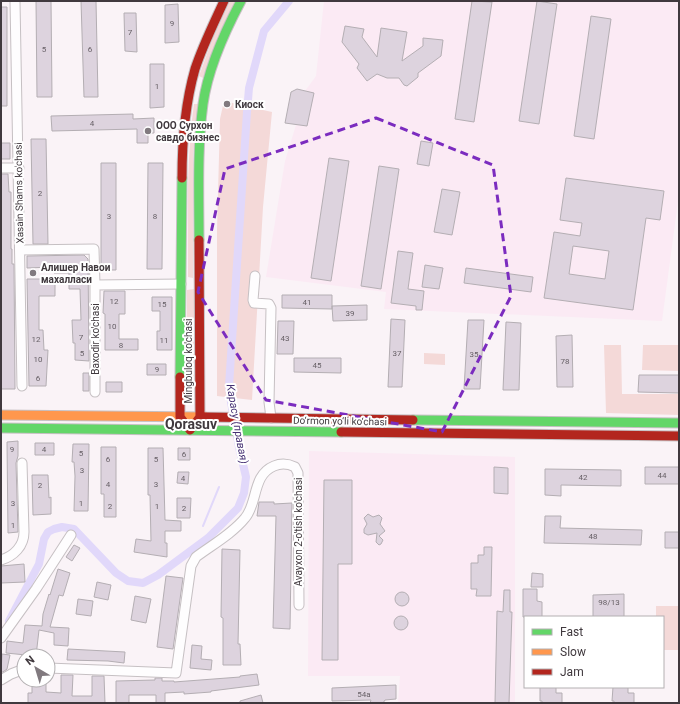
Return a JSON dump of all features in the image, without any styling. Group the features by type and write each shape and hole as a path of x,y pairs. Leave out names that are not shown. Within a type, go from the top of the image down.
{"main road":[{"name":"Mingbuloq ko'chasi","path":"224,1 195,70 190,88 182,162 180,417 190,430 200,417 199,150 201,121 206,91 215,58 240,1"},
{"path":"190,88 206,91"},
{"path":"181,284 199,284"},
{"name":"Do‘rmon yo‘li ko‘chasi","path":"1,415 679,423"},
{"name":"Do‘rmon yo‘li ko‘chasi","path":"1,428 679,436"}],"street":[{"name":"Xasain Shams ko'chasi","path":"15,1 22,386"},
{"path":"1,168 19,168"},
{"name":"Baxodir ko'chasi","path":"20,250 94,249 95,392"},
{"path":"255,276 254,303 269,304 271,308 269,402 271,418"},
{"path":"95,285 181,284"},
{"path":"1,560 16,552 23,541 22,463"},
{"name":"Avayxon 2-o'tish ko'chasi","path":"56,668 176,673 191,566 193,561 196,557 236,527 246,516 262,474 268,469 277,465 290,465 296,467 298,473 299,605"},
{"path":"1,638 72,535"},
{"path":"1,680 16,672"}],"highlighted area":[{"path":"376,118 493,165 511,296 442,432 266,400 198,292 225,169"}],"shaded area":[{"path":"230,1 235,1 217,38 203,78 199,76 211,43"},
{"path":"324,1 679,1 679,194 662,321 384,309 386,292 266,277 285,161 296,125 295,110 305,91 316,76"},
{"path":"224,101 272,112 263,207 252,400 217,396 217,230 220,119"},
{"path":"194,104 198,104 193,156 193,278 188,277 188,212 191,125"},
{"path":"194,289 194,385 187,385 187,290"},
{"path":"604,345 621,345 622,394 679,394 679,415 606,413"},
{"path":"643,345 679,345 679,371 642,370"},
{"path":"424,353 445,354 445,365 424,364"},
{"path":"309,451 515,457 515,703 398,703 400,676 308,676"},
{"path":"656,606 678,606 678,650 664,650 664,616 656,616"}],"building":[{"path":"36,1 51,1 52,97 37,97"},
{"path":"81,1 96,1 98,97 84,97"},
{"path":"472,1 492,2 474,122 455,119"},
{"path":"537,1 557,4 539,124 519,121"},
{"path":"178,4 179,42 165,43 165,5"},
{"path":"1,7 7,7 7,106 1,106"},
{"path":"124,13 136,13 137,52 125,51"},
{"path":"591,16 611,19 594,139 574,136"},
{"path":"345,26 364,29 362,37 377,57 381,28 407,32 402,61 423,46 423,38 443,40 441,56 418,73 418,77 407,86 404,85 399,78 387,78 377,74 367,81 357,68 359,64 342,42"},
{"path":"150,64 164,64 164,107 150,108"},
{"path":"297,89 314,93 307,126 285,123 291,92"},
{"path":"133,114 133,119 154,118 154,133 148,133 148,143 137,143 137,129 52,131 51,116"},
{"path":"31,139 46,139 48,244 33,244"},
{"path":"421,141 433,143 429,166 417,164"},
{"path":"1,143 10,143 10,159 1,159"},
{"path":"329,158 349,161 331,281 311,278"},
{"path":"101,163 116,163 116,270 101,270"},
{"path":"148,163 163,163 162,269 147,269"},
{"path":"379,166 399,169 381,289 361,286"},
{"path":"1,174 8,174 9,192 11,192 11,249 12,264 14,264 15,389 1,389"},
{"path":"566,178 664,191 660,220 646,218 633,310 544,298 554,232 580,236 582,223 560,220","holes":["573,246 609,251 605,279 569,274"]},
{"path":"442,189 460,192 452,235 434,232"},
{"path":"398,251 413,253 408,289 424,291 422,310 416,310 416,306 391,303"},
{"path":"84,255 88,259 89,361 75,360 75,343 73,343 72,320 81,320 80,289 69,289 69,273 54,273 53,267 27,268 27,256"},
{"path":"425,265 443,268 439,289 422,287"},
{"path":"466,268 533,277 531,292 464,283"},
{"path":"27,279 55,279 55,296 39,296 39,330 43,330 44,350 48,350 46,386 29,386"},
{"path":"104,291 125,291 125,314 119,314 119,339 138,339 138,350 105,350 105,314 103,313"},
{"path":"282,295 332,295 332,309 282,308"},
{"path":"152,297 172,297 172,350 157,350 157,331 160,331 160,311 152,311"},
{"path":"367,305 367,320 333,321 332,306"},
{"path":"391,319 405,320 402,387 388,387"},
{"path":"468,320 484,320 480,389 464,389"},
{"path":"278,321 294,321 293,354 277,354"},
{"path":"506,322 521,323 519,390 503,390"},
{"path":"572,335 573,387 557,387 556,336"},
{"path":"294,358 341,358 341,373 294,372"},
{"path":"147,364 166,364 166,375 147,375"},
{"path":"83,373 89,373 89,391 83,391"},
{"path":"639,375 679,375 679,393 638,392"},
{"path":"106,382 122,382 122,392 106,392"},
{"path":"18,441 18,456 16,463 18,532 8,533 7,442"},
{"path":"35,443 54,443 54,455 35,455"},
{"path":"73,444 89,444 88,511 74,511 75,476 74,462 72,462"},
{"path":"101,447 116,447 116,517 104,517 104,494 101,494"},
{"path":"148,448 163,448 165,520 181,521 181,531 165,531 167,557 134,552 136,539 151,541 150,495 148,495"},
{"path":"178,448 190,448 190,460 178,460"},
{"path":"494,467 508,468 508,494 494,493"},
{"path":"645,467 679,467 679,484 645,484"},
{"path":"545,469 621,470 621,486 561,485 561,496 545,495"},
{"path":"178,472 189,472 188,484 177,483"},
{"path":"32,475 48,475 49,498 51,497 51,514 33,515"},
{"path":"324,480 352,480 352,564 338,564 338,660 322,660"},
{"path":"177,498 191,498 190,518 177,518"},
{"path":"259,502 274,502 274,504 292,503 290,629 273,628 276,516 257,516"},
{"path":"368,514 373,517 379,515 382,518 380,524 385,531 379,536 383,540 379,545 376,542 377,533 368,535 364,533 364,529 367,524 364,518"},
{"path":"545,516 561,516 560,528 642,530 641,545 544,543"},
{"path":"665,532 679,532 679,548 665,548"},
{"path":"74,545 80,548 72,561 66,557"},
{"path":"484,547 492,547 491,596 476,596 477,589 471,589 471,563 478,563 478,555 484,555"},
{"path":"222,549 240,550 238,644 240,644 241,665 223,665 223,618 221,617"},
{"path":"24,564 25,582 1,583 1,566"},
{"path":"58,569 70,573 63,596 59,595 50,627 69,628 68,646 54,645 54,633 39,630 37,648 16,648 16,654 6,653 7,641 23,643 25,625 42,626 43,614 49,594 50,595"},
{"path":"532,573 543,574 543,587 531,587"},
{"path":"166,576 183,578 173,649 157,647"},
{"path":"97,582 111,585 108,600 94,597"},
{"path":"523,589 537,589 537,601 542,602 542,616 523,617"},
{"path":"504,590 510,590 510,612 512,612 509,703 495,703 497,611 503,612"},
{"path":"399,592 405,592 409,596 409,602 405,606 399,606 395,602 395,596"},
{"path":"624,594 624,616 593,616 593,595"},
{"path":"135,596 151,599 146,623 131,620"},
{"path":"78,599 93,601 91,616 76,614"},
{"path":"398,616 404,616 408,620 408,626 404,630 398,630 394,626 394,620"},
{"path":"192,645 202,646 201,659 212,660 211,670 190,668"},
{"path":"68,649 125,652 124,663 67,660"},
{"path":"2,654 10,655 7,669 1,672"},
{"path":"257,674 259,685 211,692 184,694 184,692 165,693 165,703 156,703 156,695 129,695 129,703 116,703 116,681 155,680 155,678 162,678 162,681 174,682 240,677"},
{"path":"61,675 73,675 72,696 92,696 92,676 104,676 105,703 28,703 28,693 32,693 32,688 46,688 46,692 61,693"},
{"path":"396,685 396,699 385,700 383,703 370,703 371,700 332,701 332,688"},
{"path":"540,688 556,688 556,693 562,693 562,703 542,703 542,701 540,701"},
{"path":"613,688 628,688 628,693 634,693 634,703 614,703 614,701 612,701"},
{"path":"261,695 263,703 240,703 240,701"}],"waterway":[{"name":"Карасу (правая)","path":"9,621 39,564 44,539 48,532 54,529 62,527 74,529 116,573 128,581 143,583 158,575 208,538 238,508 244,493 246,477 239,447 229,386 249,88 264,31 289,1"},
{"path":"203,526 219,487"}],"traffic: fast":[{"path":"199,240 199,154 201,120 205,91 218,51 241,1"},
{"path":"180,377 182,178"},
{"path":"413,420 679,423"},
{"path":"1,428 341,432"}],"traffic: slow":[{"path":"1,415 205,417"}],"traffic: jam":[{"path":"182,178 185,123 195,69 224,1"},
{"path":"180,377 180,417 190,430 200,417 199,240"},
{"path":"205,417 413,420"},
{"path":"341,432 679,436"}],"place":[{"name":"Киоск","path":"227,104"},
{"name":"ООО Сурхон савдо бизнес","path":"148,131"},
{"name":"Алишер Навои махалласи","path":"33,273"}],"district":[{"name":"Qorasuv","path":"191,424"}]}
